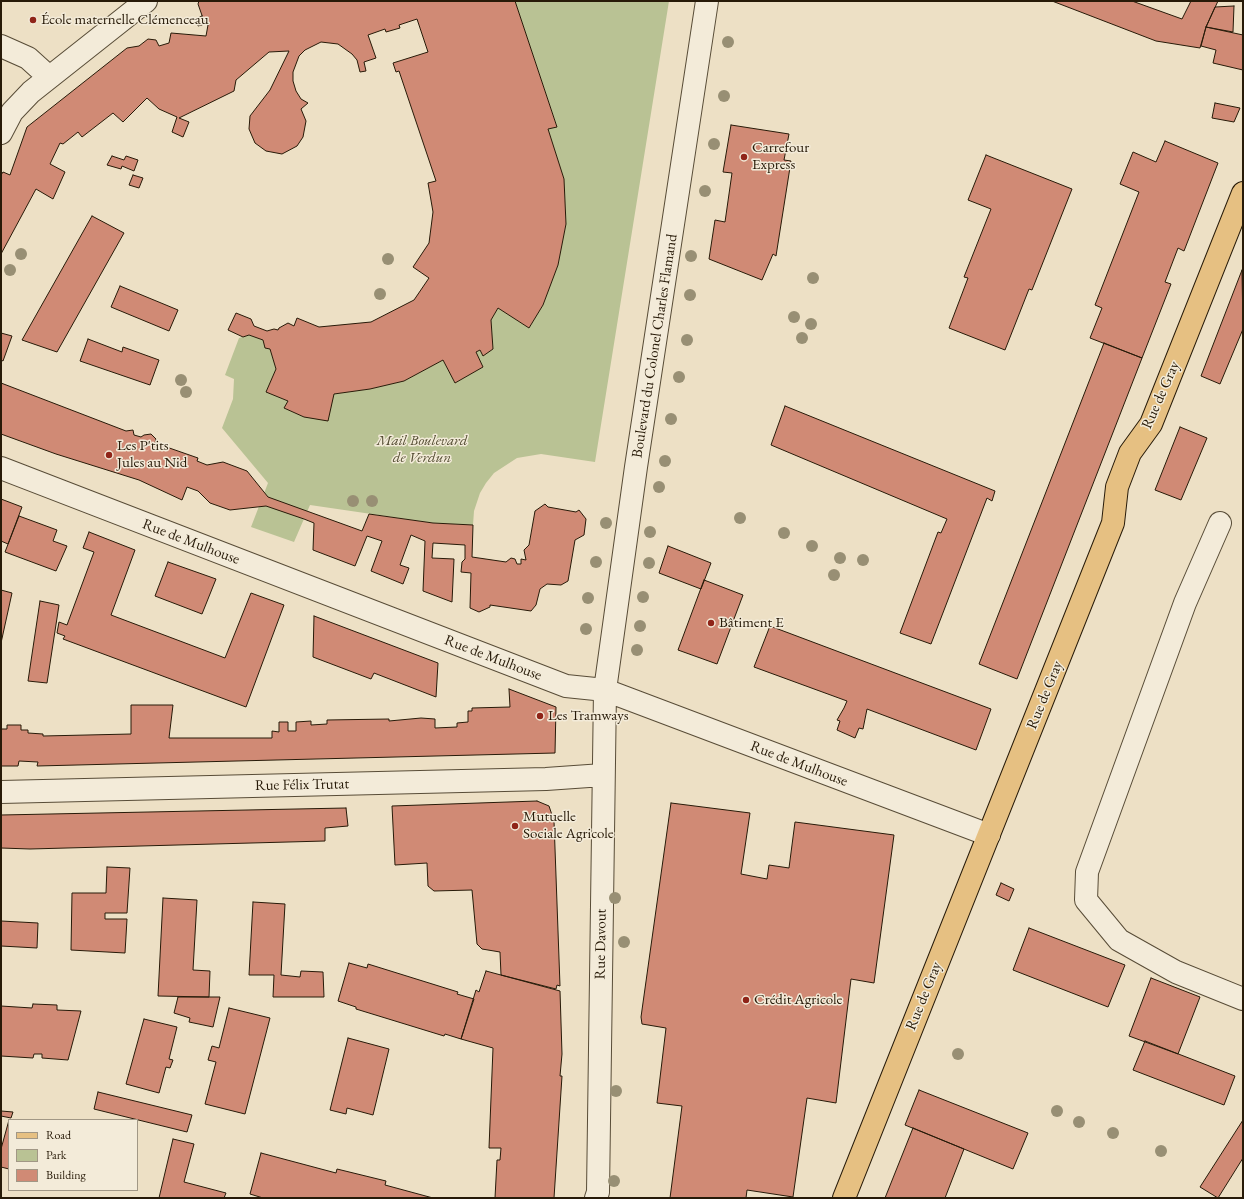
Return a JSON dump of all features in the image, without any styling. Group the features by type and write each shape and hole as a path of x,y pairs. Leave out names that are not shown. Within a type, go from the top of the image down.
{"main road":[{"name":"Rue de Gray","path":"844,1198 1113,523 1117,487 1130,453 1152,424 1243,193"}],"street":[{"path":"1,132 21,101 146,1"},
{"name":"Boulevard du Colonel Charles Flamand","path":"605,690 636,467 707,1"},
{"path":"1,46 28,58 50,77"},
{"name":"Rue de Mulhouse","path":"1,468 566,686 605,690 989,835"},
{"path":"1220,523 1185,603 1087,872 1086,900 1118,940 1176,972 1243,999"},
{"name":"Rue Davout","path":"596,1198 598,1192 605,690"},
{"name":"Rue Félix Trutat","path":"1,792 546,779 603,775"}],"green space":[{"name":"Mail Boulevard de Verdun","path":"515,1 669,1 595,462 541,454 517,458 494,473 486,483 480,493 474,511 473,525 433,523 310,505 294,542 251,527 268,483 222,428 233,399 234,379 225,375 239,338 249,335 263,340 265,347 270,349 276,369 267,392 288,401 284,408 304,417 334,394 370,389 404,381 443,360 455,383 483,367 476,352 480,350 483,355 493,349 491,320 498,308 529,328 543,305 558,265 566,224 564,179 548,129 557,126"}],"building":[{"path":"199,1 515,1 557,127 548,129 564,179 566,224 558,265 543,305 529,328 498,308 491,320 493,349 483,356 480,350 476,352 483,367 455,383 443,360 404,381 370,389 334,394 328,421 304,417 284,408 288,401 266,392 276,369 270,349 265,348 263,340 249,335 243,337 228,330 236,313 251,319 254,326 267,331 274,329 278,330 288,323 294,326 297,318 319,327 371,322 414,300 429,278 413,267 429,243 433,212 428,183 436,181 399,71 396,72 393,63 428,52 417,19 399,25 400,28 386,32 385,29 368,35 376,58 364,62 366,71 360,72 357,60 352,54 338,44 321,42 305,50 299,56 293,72 293,81 296,91 301,99 308,103 301,109 306,121 303,137 297,146 282,154 266,151 255,143 249,129 250,116 270,90 289,51 269,52 236,80 234,91 179,118 189,122 183,137 172,132 177,117 159,109 147,98 123,122 113,113 82,137 78,132 63,144 60,143 50,164 65,172 53,199 36,189 1,254 1,175 3,172 10,175 27,127 127,48 139,46 148,39 156,40 159,46 169,43 171,33 206,36 208,25 205,24 198,4"},
{"path":"1052,1 1132,1 1182,19 1191,1 1218,1 1206,27 1200,48 1156,41"},
{"path":"1234,6 1233,32 1206,27 1215,7"},
{"path":"202,16 205,24 198,26 196,19"},
{"path":"1206,27 1243,35 1243,70 1213,63 1216,50 1201,46"},
{"path":"1215,103 1240,108 1234,122 1212,118"},
{"path":"731,125 789,134 784,160 791,161 776,256 773,254 762,280 709,259 715,220 725,222 732,173 723,172"},
{"path":"1165,141 1218,163 1184,251 1178,248 1165,282 1171,284 1142,358 1090,338 1102,308 1095,305 1139,192 1120,184 1133,152 1156,162"},
{"path":"986,155 1072,189 1032,290 1029,289 1005,350 949,328 968,278 964,277 991,209 968,200"},
{"path":"112,156 124,160 126,156 138,160 134,171 122,166 121,169 107,165"},
{"path":"133,175 143,178 139,188 129,185"},
{"path":"92,216 124,233 57,352 22,340"},
{"path":"1242,270 1243,329 1220,384 1201,376"},
{"path":"120,286 178,310 169,331 111,307"},
{"path":"1,333 12,336 3,361 1,360"},
{"path":"88,339 122,352 123,347 159,360 150,385 80,361"},
{"path":"1104,343 1142,358 1017,679 979,664"},
{"path":"1,383 126,431 133,430 134,435 141,437 151,434 156,439 155,443 198,458 197,461 207,465 223,462 247,471 268,497 362,531 369,514 433,523 473,525 472,557 506,562 511,558 515,559 517,564 521,564 521,559 526,560 524,550 529,545 535,511 545,504 548,507 576,512 579,510 586,519 584,535 575,540 568,581 561,585 547,584 540,589 536,605 531,611 490,605 490,607 479,612 470,608 471,573 461,572 462,562 465,559 465,545 433,543 432,558 454,559 452,602 423,591 425,541 411,535 400,565 409,568 403,584 371,571 382,541 367,536 355,566 313,550 314,523 304,519 266,506 230,510 210,503 198,491 187,487 182,500 139,480 56,454 1,434"},
{"path":"785,406 995,491 992,501 987,498 931,644 900,633 938,532 941,533 947,519 771,445"},
{"path":"1180,427 1207,438 1181,500 1155,490"},
{"path":"1,499 22,507 8,544 1,541"},
{"path":"19,516 57,530 53,541 67,546 56,571 5,552"},
{"path":"89,532 135,550 111,615 225,658 251,593 284,605 246,707 63,639 65,636 57,633 59,622 67,625 94,552 83,548"},
{"path":"668,546 711,563 701,589 659,573"},
{"path":"168,562 216,579 202,614 155,596"},
{"name":"Bâtiment E","path":"704,580 743,595 717,664 678,650"},
{"path":"1,590 12,593 1,643"},
{"path":"40,601 59,605 47,683 28,681"},
{"path":"314,616 438,663 436,697 374,673 371,679 313,657"},
{"path":"770,626 991,709 976,750 867,709 863,729 859,728 855,738 837,730 840,721 837,720 847,701 754,667"},
{"path":"509,689 556,707 555,753 37,766 38,762 19,761 18,766 1,766 1,729 7,729 7,725 21,725 21,730 28,730 28,733 43,734 43,736 131,734 131,705 173,705 169,738 272,738 272,731 279,732 279,722 288,722 288,731 296,731 296,722 311,721 311,725 327,724 327,720 389,719 389,721 421,718 435,719 435,728 457,727 457,723 468,722 468,711 472,711 472,708 510,707"},
{"path":"537,801 549,806 554,821 560,986 557,985 556,989 501,975 500,952 482,949 477,944 472,890 434,891 428,886 427,863 395,865 392,806"},
{"name":"Crédit Agricole","path":"671,803 750,813 741,874 767,879 769,865 789,868 795,822 894,835 874,983 851,979 836,1103 807,1098 793,1197 747,1190 746,1198 670,1198 682,1106 657,1103 666,1028 642,1024 641,1017"},
{"path":"346,808 348,826 325,828 325,841 30,849 1,848 1,815"},
{"path":"107,867 130,868 127,913 105,913 105,919 127,919 125,953 71,950 72,893 106,893"},
{"path":"1001,883 1014,889 1009,901 996,895"},
{"path":"163,898 197,900 193,970 210,971 209,997 158,996"},
{"path":"253,902 285,904 281,975 300,977 301,971 323,972 324,997 273,997 274,975 249,975"},
{"path":"1,921 38,923 37,948 1,946"},
{"path":"1029,928 1125,965 1108,1007 1013,970"},
{"path":"349,963 367,968 368,964 458,992 457,994 474,999 461,1039 445,1034 444,1036 356,1009 356,1007 338,1001"},
{"path":"486,971 560,991 562,1054 560,1076 562,1076 554,1198 495,1198 497,1160 500,1160 501,1148 489,1148 493,1048 461,1039 476,990 479,992"},
{"path":"1151,978 1200,997 1178,1054 1129,1036"},
{"path":"178,997 220,997 213,1027 189,1022 190,1018 174,1013"},
{"path":"33,1004 57,1005 57,1010 81,1011 68,1060 42,1058 42,1054 34,1054 33,1058 1,1056 1,1006 32,1008"},
{"path":"229,1008 270,1018 245,1114 205,1104 216,1062 208,1060 212,1046 219,1048"},
{"path":"144,1019 177,1027 169,1059 173,1060 170,1068 166,1067 159,1093 126,1084"},
{"path":"348,1038 389,1049 373,1115 347,1108 346,1114 330,1110"},
{"path":"1145,1041 1235,1076 1224,1105 1133,1070"},
{"path":"919,1090 1028,1133 1013,1169 905,1125"},
{"path":"98,1092 192,1115 187,1132 94,1109"},
{"path":"1,1111 13,1112 11,1118 1,1116"},
{"path":"1243,1120 1243,1158 1218,1198 1200,1187"},
{"path":"8,1124 8,1169 1,1167 1,1149"},
{"path":"913,1128 964,1149 945,1198 885,1198"},
{"path":"173,1139 194,1144 184,1182 226,1193 224,1198 159,1198"},
{"path":"261,1153 336,1173 337,1169 386,1181 385,1185 433,1198 263,1198 250,1194"}],"place":[{"name":"École maternelle Clémenceau","path":"33,20"},
{"name":"Carrefour Express","path":"744,157"},
{"name":"Les P'tits Jules au Nid","path":"109,455"},
{"name":"Bâtiment E","path":"711,623"},
{"name":"Les Tramways","path":"540,716"},
{"name":"Mutuelle Sociale Agricole","path":"515,826"},
{"name":"Crédit Agricole","path":"746,1000"}]}
